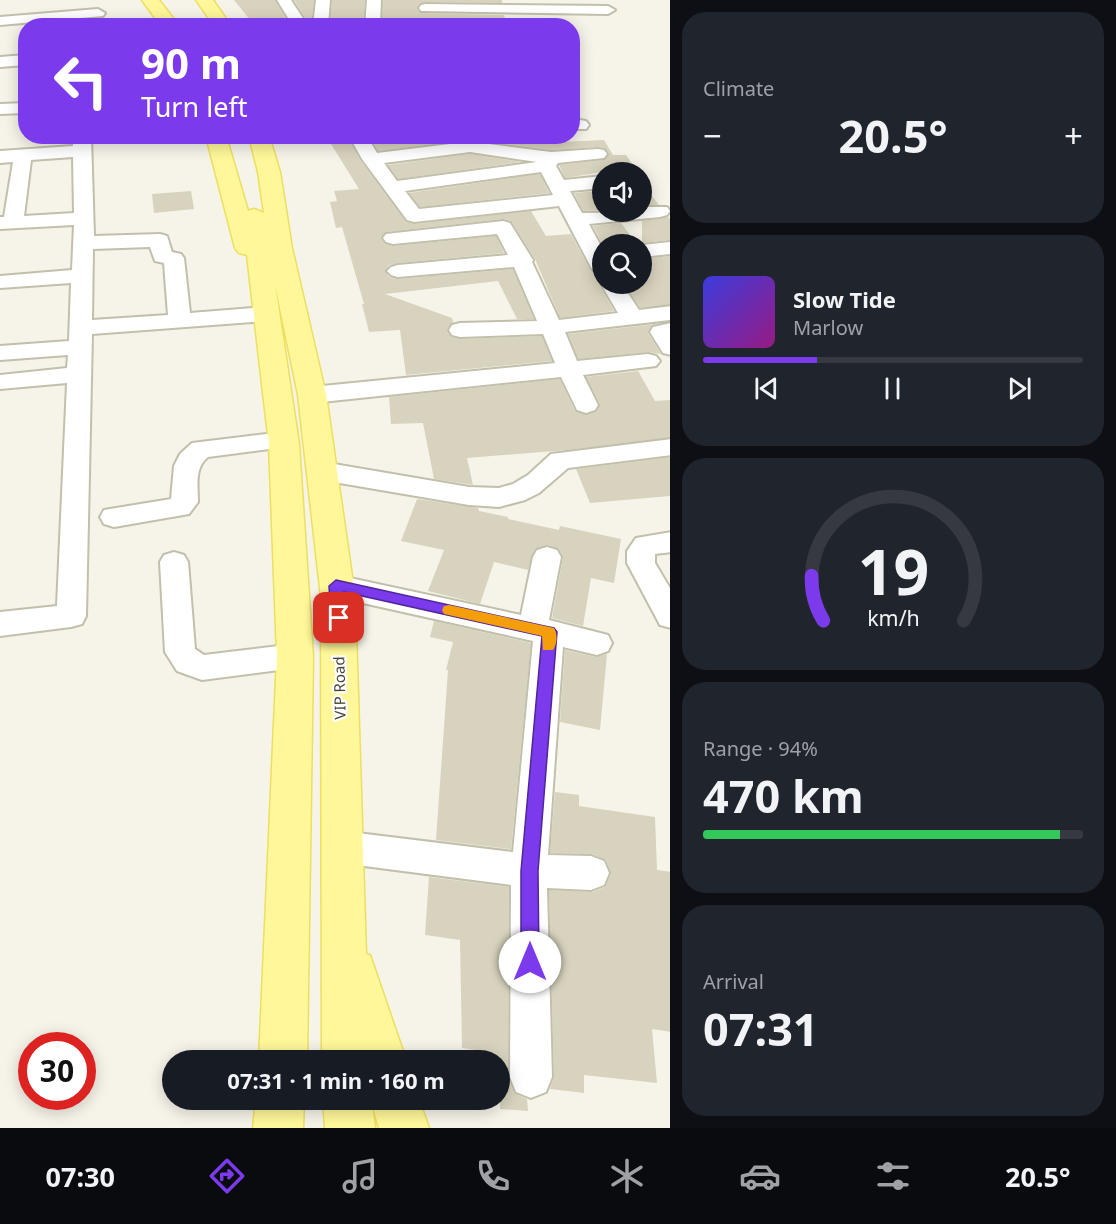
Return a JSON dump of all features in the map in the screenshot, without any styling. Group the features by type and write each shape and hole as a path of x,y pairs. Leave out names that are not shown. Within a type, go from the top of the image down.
{"main road":[{"path":"150,0 165,18"},
{"path":"191,0 204,18"},
{"path":"204,0 217,18"},
{"path":"218,144 246,247 296,237 298,227 288,164 281,144"},
{"path":"245,144 268,242"},
{"path":"261,144 269,172 266,314 283,440 295,656 283,1050"},
{"name":"VIP Road","path":"268,242 312,395 336,586 341,712 341,847 346,1050"},
{"path":"343,934 379,1050"},
{"path":"278,1128 279,1110"},
{"path":"348,1110 350,1128"},
{"path":"398,1110 404,1128"}],"street":[{"path":"284,0 296,18"},
{"path":"321,18 323,0"},
{"path":"373,18 374,0"},
{"path":"425,4 608,10"},
{"path":"68,18 98,13"},
{"path":"0,21 18,21"},
{"path":"0,62 18,61"},
{"path":"0,109 18,108"},
{"path":"0,157 82,144 84,218 71,616 0,624"},
{"path":"363,144 371,159 414,216 562,192 592,185"},
{"path":"464,144 549,162"},
{"path":"371,159 470,147"},
{"path":"392,187 598,154"},
{"path":"23,155 7,223 84,218"},
{"path":"549,162 562,192 592,245"},
{"path":"578,219 660,211"},
{"path":"393,237 503,227 522,260 586,405"},
{"path":"84,243 160,240 162,257 174,258 180,321"},
{"path":"652,250 670,248"},
{"path":"398,272 522,260"},
{"path":"0,282 83,276"},
{"path":"618,294 632,317"},
{"path":"460,330 553,327 670,313"},
{"path":"0,353 180,321 266,314"},
{"path":"670,330 661,332 670,348"},
{"path":"312,395 648,361"},
{"path":"0,382 80,374"},
{"path":"114,517 179,507 185,502 185,467 189,456 201,449 283,440"},
{"path":"322,471 465,495 508,496 551,472 560,460 670,447"},
{"path":"670,542 646,545 641,551 641,563 670,617"},
{"path":"531,1077 529,871 541,630 547,557"},
{"path":"174,562 180,652 188,662 202,668 295,656"},
{"path":"336,586 597,642"},
{"path":"341,847 529,871 591,873"}],"building":[{"path":"234,0 275,0 285,18 249,18"},
{"path":"294,0 314,0 312,18 305,18"},
{"path":"332,0 365,0 364,18 331,18"},
{"path":"383,0 502,0 502,3 426,2 419,4 417,9 421,13 504,15 505,18 497,18 382,18"},
{"path":"604,140 613,155 626,155 631,162 592,162 592,174 565,178 559,165 604,160 609,153 604,148 551,150 505,144 580,144 580,141"},
{"path":"331,144 351,144 360,160 406,222 414,224 531,211 546,236 571,234 592,272 592,294 604,294 614,311 560,318 535,259 511,221 503,219 386,232 381,239 385,244 393,246 496,236 504,253 398,263 389,265 385,271 389,277 398,279 513,269 534,319 517,319 498,281 385,294 452,318 453,322 447,329 451,337 460,339 542,336 552,361 406,375 400,330 369,332 362,304 364,304 342,227 336,228 330,202 337,201 334,191 359,189"},
{"path":"374,144 436,144 378,151"},
{"path":"470,154 521,162 398,179 388,165"},
{"path":"540,174 549,193 420,207 409,193"},
{"path":"191,191 194,209 154,213 152,194"},
{"path":"592,191 592,211 583,211 574,193"},
{"path":"652,196 659,205 652,205"},
{"path":"668,217 670,219 670,240 652,242 652,234 642,234 642,222 652,222 652,219"},
{"path":"621,223 629,234 597,234 593,226"},
{"path":"670,256 670,304 640,308 631,294 652,294 652,258"},
{"path":"657,324 651,326 648,333 661,354 648,352 578,359 568,334"},
{"path":"638,371 655,401 670,400 670,437 568,450 467,458 473,485 434,479 423,423 391,424 389,397 560,379 575,411 587,415 597,411 600,404 586,377"},
{"path":"670,457 670,496 590,503 576,469"},
{"path":"417,499 478,508 479,511 508,517 508,519 559,530 560,526 621,539 614,583 591,578 583,626 552,618 563,557 559,549 548,545 535,549 528,570 494,562 480,604 428,591 444,550 401,541"},
{"path":"434,621 531,643 511,849 436,840 448,670 446,670 453,642 430,637"},
{"path":"565,650 596,657 607,654 600,730 560,722"},
{"path":"555,792 579,795 579,806 655,817 657,870 670,872 670,1032 652,1029 657,1083 584,1075 584,1093 550,1089 554,1077 549,890 592,892 605,887 611,874 606,860 592,854 550,853"},
{"path":"429,877 509,887 508,1050 462,1048 460,940 425,935"},
{"path":"510,1082 514,1093 527,1099 528,1111 510,1110"}],"slow traffic":[{"path":"449,610 549,632 548,646"}],"route":[{"path":"339,618 336,586 549,632 529,871 530,962"}]}
